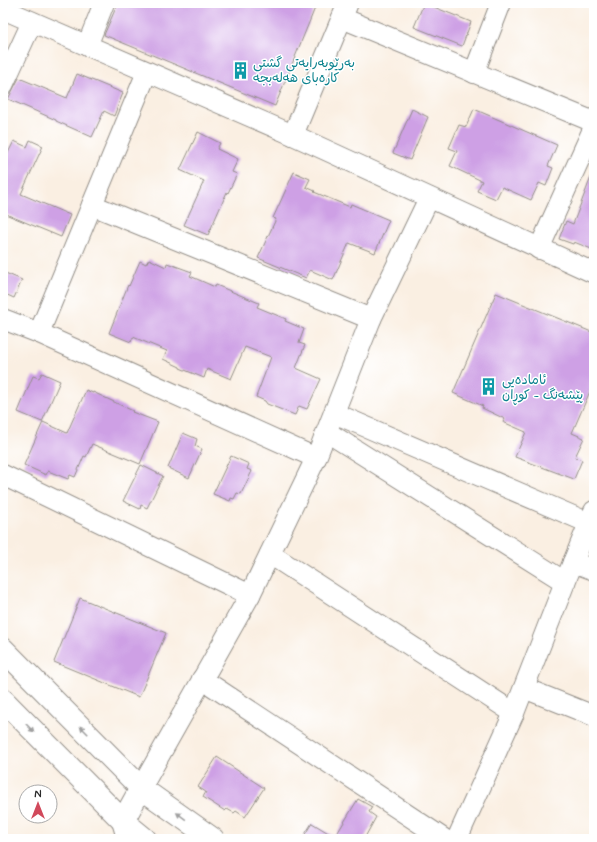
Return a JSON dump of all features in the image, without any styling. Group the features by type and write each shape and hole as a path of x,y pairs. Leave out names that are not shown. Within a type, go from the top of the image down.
{"main road":[{"path":"3,649 141,788 213,839"},
{"path":"3,700 126,830 144,839"},
{"path":"126,830 141,788"}],"street":[{"path":"87,46 104,3"},
{"path":"474,72 502,3"},
{"path":"3,9 293,135 594,274"},
{"path":"293,135 345,10 474,72 594,122"},
{"path":"3,85 32,22"},
{"path":"39,333 147,72"},
{"path":"539,248 594,127"},
{"path":"141,788 250,595 316,458 372,319 429,198"},
{"path":"92,205 372,319"},
{"path":"3,319 39,333 316,458"},
{"path":"334,413 592,517 514,713 458,839"},
{"path":"327,432 565,582"},
{"path":"3,475 250,595"},
{"path":"270,554 514,713"},
{"path":"573,562 594,570"},
{"path":"202,679 444,839"},
{"path":"524,688 594,716"}],"building":[{"name":"بەرێوبەرایەتی گشتی کارەبای هەلەبجە","path":"118,3 317,3 275,106 104,35"},
{"path":"424,3 471,22 462,46 414,27"},
{"path":"77,74 123,93 114,116 104,111 92,137 8,99 19,78 67,98"},
{"path":"412,109 428,117 410,160 393,153"},
{"path":"474,109 557,145 548,166 553,168 546,186 539,183 531,200 502,187 496,199 477,191 482,181 450,166 457,151 449,148 459,125 466,127"},
{"path":"198,132 220,143 217,149 238,159 232,172 237,174 228,193 227,192 208,235 184,225 204,181 180,170"},
{"path":"30,140 43,146 21,194 70,215 61,237 3,213 3,156 6,157 14,141 27,147"},
{"path":"294,172 310,179 306,187 315,191 314,192 350,207 351,204 389,220 375,253 349,243 333,280 310,270 306,278 258,258 276,219 273,218"},
{"path":"593,172 594,250 574,242 573,244 559,239 566,221 573,224"},
{"path":"149,259 166,267 167,263 192,272 190,276 259,303 257,307 286,319 285,321 304,329 299,343 305,345 296,368 321,379 307,409 299,406 295,415 267,404 265,401 256,397 271,357 245,347 231,379 207,369 204,378 163,359 167,351 133,337 131,342 109,333 128,285 129,286 140,261 146,264"},
{"path":"3,272 22,280 14,298 3,293"},
{"name":"ئامادەیی پێشەنگ - کوڕان","path":"496,293 594,333 594,382 572,433 584,438 575,457 582,460 574,479 515,457 526,432 503,422 505,419 482,408 483,406 453,393"},
{"path":"42,373 60,381 42,422 18,412 33,376 39,378"},
{"path":"86,390 133,411 132,412 158,422 140,464 92,444 86,457 84,456 75,477 70,475 68,479 48,471 46,475 24,465 43,422 67,433"},
{"path":"183,433 197,439 195,446 202,449 189,478 168,468"},
{"path":"231,456 249,464 247,469 252,471 241,494 237,493 234,499 231,498 230,501 213,494"},
{"path":"141,465 163,476 147,508 141,505 140,509 123,501"},
{"path":"80,598 166,633 139,697 54,662"},
{"path":"217,757 264,788 245,817 236,811 234,813 227,809 225,811 203,797 206,792 198,787"},
{"path":"358,799 372,807 369,812 376,817 364,839 302,839 312,823 335,837"}],"place":[{"name":"بەرێوبەرایەتی گشتی کارەبای هەلەبجە","path":"240,70"},
{"name":"ئامادەیی پێشەنگ - کوڕان","path":"489,387"}]}
